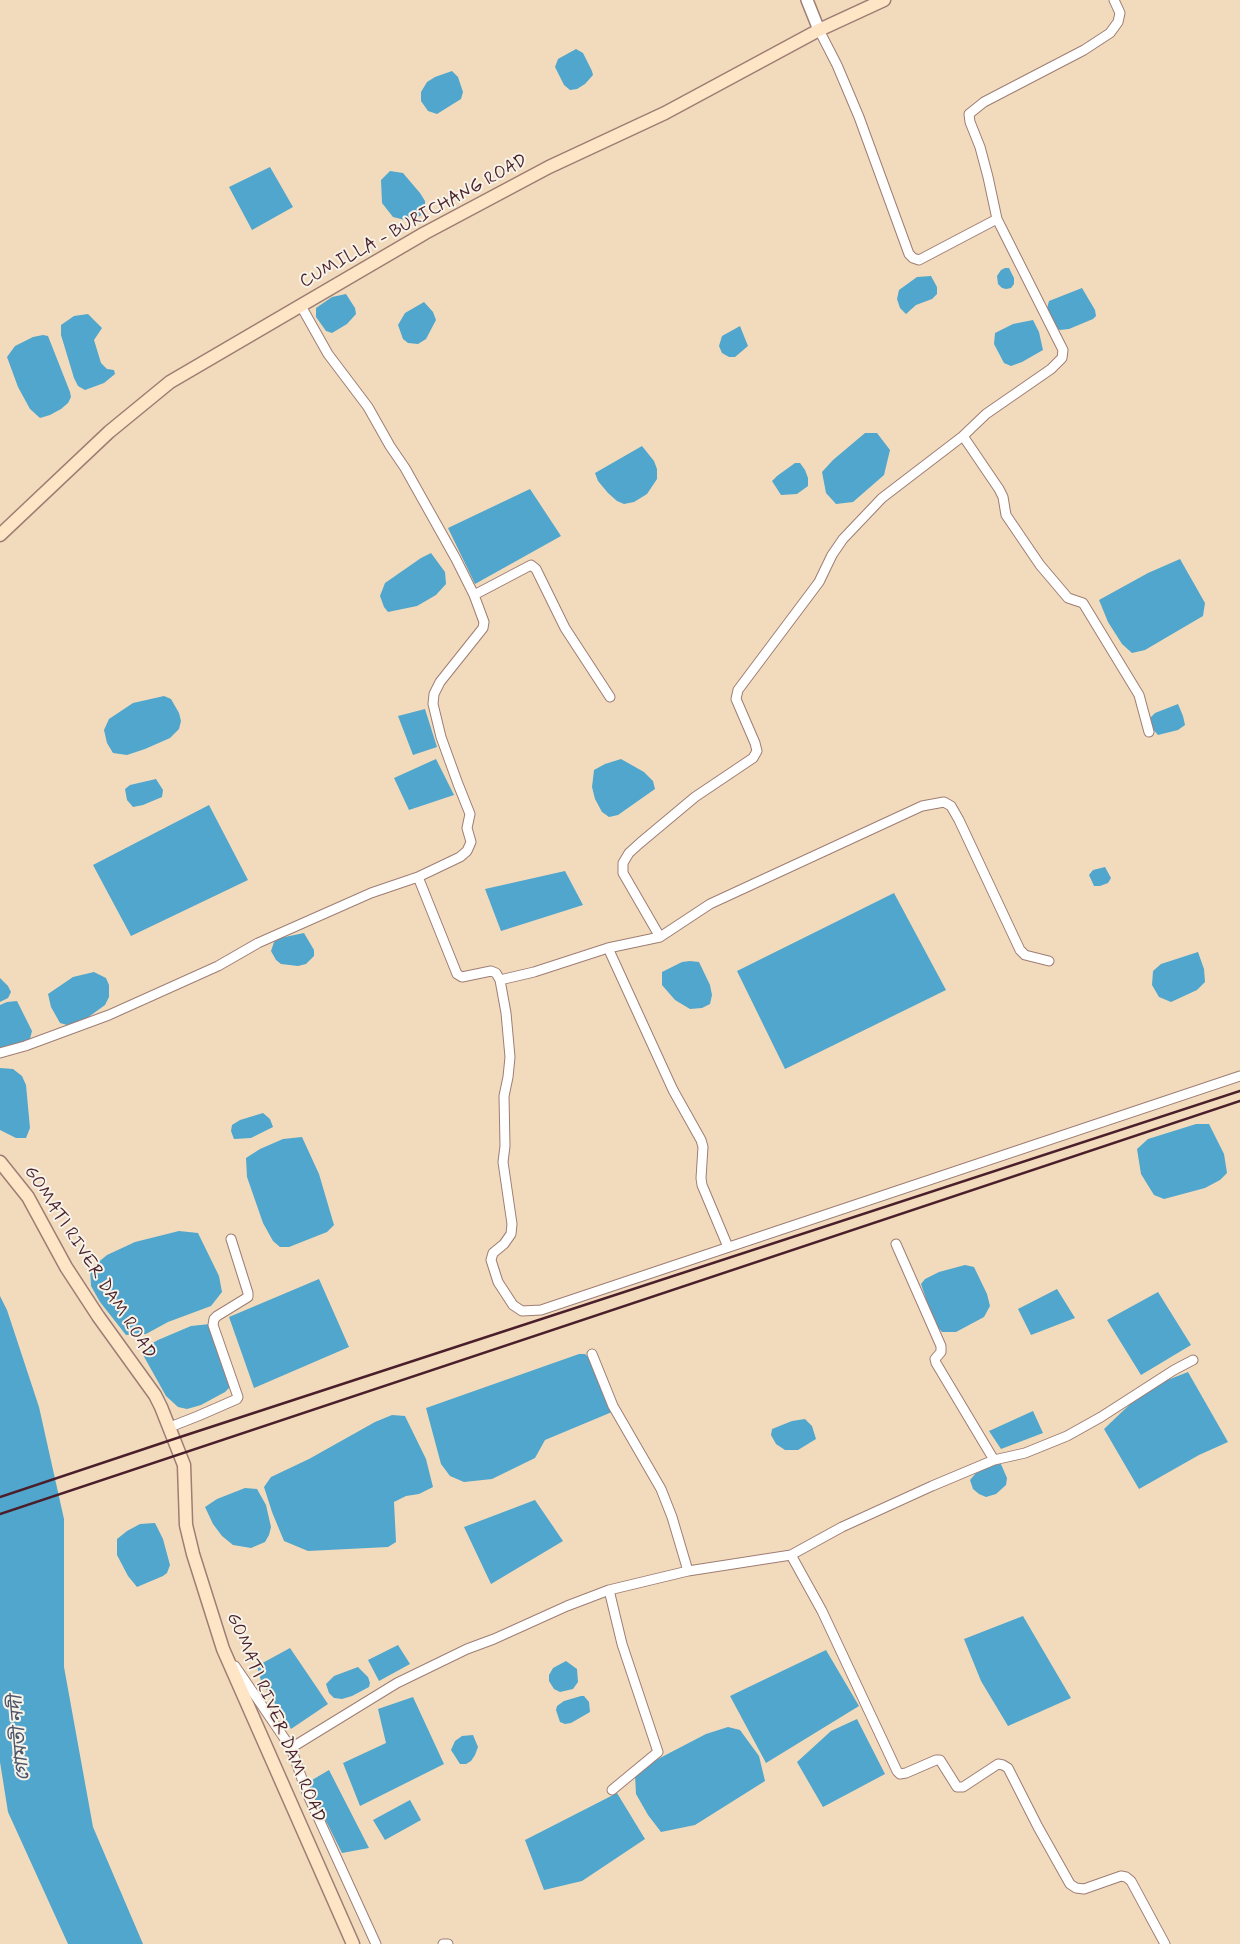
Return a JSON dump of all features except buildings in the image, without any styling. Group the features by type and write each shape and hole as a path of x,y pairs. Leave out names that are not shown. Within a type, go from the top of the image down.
{"main road":[{"name":"CUMILLA - BURICHANG ROAD","path":"0,535 109,432 170,382 425,233 548,167 665,113 819,30 884,0"},
{"name":"GOMATI RIVER DAM ROAD","path":"0,1162 28,1197 66,1266 98,1316 155,1395 170,1427 184,1465 186,1525 193,1554 223,1649 353,1944"}],"street":[{"path":"807,0 859,117 909,254 918,260 997,219"},
{"path":"660,937 623,873 623,863 640,842 694,797 753,758 757,751 756,743 736,700 738,690 819,582 832,555 843,539 882,498 963,436 986,414 1051,369 1062,358 1063,350 997,219 980,147 970,122 969,114 984,102 1084,50 1110,34 1118,22 1120,13 1114,0"},
{"path":"0,1053 25,1046 109,1015 218,966 258,943 371,893 418,877 460,857 467,851 471,842 467,828 470,814 441,737 433,704 434,694 440,682 483,628 484,622 474,595 456,558 405,468 368,408 328,354 301,306"},
{"path":"963,436 999,489 1003,497 1006,515 1040,565 1068,598 1072,601 1081,602 1088,610 1139,695 1149,732"},
{"path":"474,595 531,565 536,569 565,628 610,697"},
{"path":"500,980 534,972 608,948 660,937 710,904 922,806 944,802 950,806 959,820 1020,950 1025,955 1049,960"},
{"path":"418,877 457,974 462,977 491,971 496,973 500,980 506,1013 510,1057 504,1096 505,1146 503,1162 512,1224 511,1234 504,1244 493,1253 491,1260 498,1282 513,1305 522,1311 541,1310 1240,1076"},
{"path":"608,948 674,1090 701,1140 703,1147 702,1185 728,1247"},
{"path":"170,1427 238,1397 213,1325 214,1319 217,1316 248,1297 231,1239"},
{"path":"896,1244 941,1346 941,1352 935,1359 936,1363 994,1460"},
{"path":"592,1354 613,1406 661,1489 672,1517 688,1571"},
{"path":"290,1748 397,1682 467,1649 567,1606 609,1590 688,1571 791,1555 842,1527 994,1460 1025,1453 1067,1436 1193,1360"},
{"path":"791,1555 822,1611 897,1771 900,1774 906,1773 940,1760 957,1787 963,1787 998,1764 1008,1768 1070,1884 1076,1888 1084,1889 1120,1876 1126,1877 1131,1881 1165,1944"},
{"path":"609,1590 622,1644 658,1752 612,1790"},
{"path":"223,1649 290,1748 307,1793 376,1944"},
{"path":"443,1944 448,1944"}],"water":[{"path":"576,49 583,53 593,75 585,84 577,89 570,90 564,85 555,67 558,59"},
{"path":"452,71 458,77 463,92 461,99 437,114 428,111 421,101 421,92 427,82"},
{"path":"270,167 293,207 252,230 229,187"},
{"path":"390,171 403,173 420,193 425,201 425,210 420,216 409,221 393,217 382,203 381,180"},
{"path":"1005,268 1009,268 1014,278 1014,284 1011,288 1006,289 998,284 997,276"},
{"path":"931,276 937,287 937,294 932,299 916,305 906,314 900,308 897,299 899,290 917,277"},
{"path":"1082,288 1095,310 1096,316 1069,329 1060,330 1053,326 1046,312 1049,301"},
{"path":"346,294 355,308 356,314 347,324 332,333 326,331 316,317 316,308 332,297"},
{"path":"424,302 433,312 436,320 426,339 418,344 408,343 403,339 398,325 405,313"},
{"path":"88,314 102,328 94,340 101,363 107,369 114,370 115,374 104,383 85,390 78,386 74,378 61,335 61,325 74,316"},
{"path":"1033,320 1039,332 1043,350 1011,366 1004,363 994,344 995,333 1013,324"},
{"path":"740,326 748,346 735,357 729,357 722,353 719,346 722,336"},
{"path":"48,336 71,397 68,403 61,409 40,418 30,409 18,387 7,357 15,346 33,337"},
{"path":"865,433 877,433 890,450 884,475 853,502 836,504 826,493 822,472"},
{"path":"642,446 654,461 657,469 657,479 647,494 634,502 624,504 608,493 598,481 595,473"},
{"path":"795,463 800,463 805,470 808,486 797,494 781,495 772,481"},
{"path":"530,489 561,536 475,584 448,528"},
{"path":"431,553 445,572 446,584 436,595 417,606 388,612 380,596 385,583"},
{"path":"1180,559 1205,603 1203,616 1145,650 1132,653 1122,644 1108,622 1099,600 1148,573"},
{"path":"164,696 171,699 179,713 181,721 179,729 170,738 145,749 127,755 113,753 107,743 104,730 109,719 133,703"},
{"path":"1178,704 1185,725 1178,730 1158,735 1151,727 1149,719 1155,713"},
{"path":"425,709 437,747 413,755 398,716"},
{"path":"436,759 454,795 409,810 394,778"},
{"path":"621,759 644,772 653,781 655,789 618,815 609,817 602,812 595,799 592,787 594,770"},
{"path":"156,779 163,790 162,797 133,807 127,800 125,789 130,785"},
{"path":"209,805 248,880 131,936 93,865"},
{"path":"1105,867 1111,878 1108,883 1094,886 1089,875 1093,870"},
{"path":"565,871 583,905 501,931 485,889"},
{"path":"894,893 946,990 785,1069 737,971"},
{"path":"304,933 314,950 314,956 306,964 298,966 281,964 276,960 271,951 274,942 280,938"},
{"path":"1198,952 1204,969 1205,982 1197,990 1171,1002 1159,997 1152,985 1153,971 1161,964"},
{"path":"682,962 699,962 710,985 712,995 710,1004 702,1008 690,1009 675,1000 662,985 662,972"},
{"path":"94,972 106,978 109,985 109,997 105,1005 83,1021 67,1025 60,1023 51,1007 48,994 73,977"},
{"path":"0,978 11,992 8,998 0,1002"},
{"path":"17,1001 32,1031 30,1039 23,1045 0,1051 0,1005"},
{"path":"0,1068 13,1069 22,1076 26,1085 30,1128 26,1138 16,1138 0,1130"},
{"path":"263,1113 270,1119 273,1127 251,1138 234,1139 231,1131 232,1125 240,1120"},
{"path":"1196,1124 1209,1124 1224,1154 1227,1173 1220,1180 1205,1188 1164,1199 1154,1195 1141,1174 1137,1149 1148,1139"},
{"path":"302,1137 319,1174 334,1225 327,1232 289,1247 280,1247 273,1241 263,1223 247,1177 246,1158 260,1149 283,1139"},
{"path":"179,1231 198,1233 219,1276 222,1292 211,1306 168,1322 146,1334 126,1335 100,1302 91,1286 90,1269 107,1255 135,1242"},
{"path":"965,1265 974,1267 987,1294 990,1306 984,1317 956,1332 942,1332 934,1323 921,1284 925,1279 939,1272"},
{"path":"319,1279 349,1347 254,1388 229,1317"},
{"path":"1057,1289 1075,1318 1031,1335 1018,1309"},
{"path":"1158,1292 1191,1345 1141,1375 1107,1320"},
{"name":"গোমতী নদী","path":"0,1296 7,1310 39,1407 64,1519 64,1667 93,1827 143,1944 68,1944 8,1812 0,1762"},
{"path":"210,1324 230,1382 229,1388 201,1405 187,1409 178,1407 166,1396 142,1353 145,1347 158,1340 191,1326"},
{"path":"579,1354 585,1354 591,1360 612,1412 545,1440 535,1458 492,1479 464,1482 450,1476 441,1464 426,1408"},
{"path":"1188,1372 1228,1442 1199,1455 1139,1489 1104,1429 1147,1388"},
{"path":"1033,1411 1043,1433 1001,1449 989,1431"},
{"path":"392,1415 405,1416 426,1459 433,1487 419,1494 406,1496 394,1502 396,1542 388,1547 308,1551 284,1541 264,1487 271,1477 309,1459 375,1422"},
{"path":"805,1419 812,1426 816,1439 798,1450 785,1450 776,1444 771,1435 772,1429 792,1421"},
{"path":"1000,1462 1007,1478 1006,1485 996,1494 986,1497 979,1494 973,1489 970,1480 976,1473"},
{"path":"245,1488 257,1489 266,1505 271,1527 265,1542 251,1548 233,1545 222,1536 213,1524 205,1507 217,1499"},
{"path":"535,1500 563,1541 491,1584 464,1527"},
{"path":"155,1523 163,1539 170,1565 167,1573 163,1576 137,1587 128,1576 117,1555 117,1539 140,1524"},
{"path":"1023,1616 1071,1698 1008,1726 981,1681 964,1639"},
{"path":"398,1645 410,1664 379,1681 368,1660"},
{"path":"290,1648 328,1704 291,1729 261,1681 257,1666"},
{"path":"826,1650 859,1706 766,1763 730,1696"},
{"path":"566,1661 577,1669 578,1682 573,1689 560,1692 554,1689 549,1681 549,1675 553,1668"},
{"path":"358,1667 368,1677 369,1687 352,1696 342,1699 334,1698 329,1693 326,1684 334,1676"},
{"path":"584,1696 589,1702 590,1712 571,1723 565,1724 560,1722 556,1710 557,1706 564,1701"},
{"path":"413,1697 444,1764 360,1806 343,1763 386,1743 378,1709"},
{"path":"857,1719 885,1774 823,1807 797,1762 831,1731"},
{"path":"728,1727 740,1730 759,1756 765,1781 695,1825 661,1832 648,1815 636,1794 635,1775 656,1760 706,1734"},
{"path":"473,1735 478,1747 475,1755 466,1764 460,1764 451,1750 455,1741 462,1736"},
{"path":"329,1770 369,1848 342,1853 307,1783"},
{"path":"617,1793 645,1839 582,1881 544,1890 525,1840"},
{"path":"410,1800 421,1820 385,1840 373,1820"}],"railway":[{"path":"0,1497 1240,1091"},
{"path":"0,1514 1240,1101"}]}
